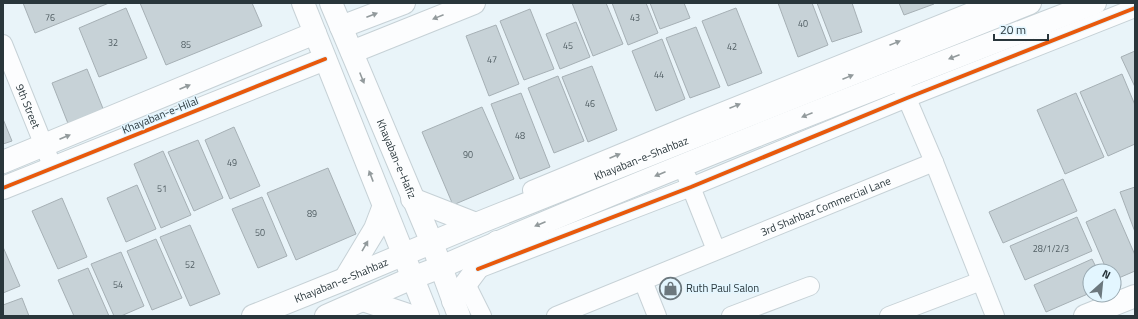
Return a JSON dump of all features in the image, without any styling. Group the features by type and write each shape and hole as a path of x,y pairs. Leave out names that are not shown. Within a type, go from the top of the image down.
{"main road":[{"path":"303,3 383,208 428,316"},
{"name":"Khayaban-e-Hafiz","path":"332,3 412,199 432,243 456,309"},
{"path":"341,27 404,3"},
{"path":"352,52 474,3"},
{"name":"Khayaban-e-Shahbaz","path":"253,316 432,243 469,222 972,27 1030,3"},
{"name":"Khayaban-e-Shahbaz","path":"326,316 412,278 683,164 902,88 980,47 1095,3"},
{"path":"972,27 980,47"},
{"path":"3,162 314,33"},
{"name":"Khayaban-e-Hilal","path":"3,188 325,58"},
{"path":"412,199 469,222"},
{"path":"345,279 375,229 383,208"},
{"path":"456,309 472,276 497,242"},
{"path":"1085,316 1135,296"},
{"path":"363,300 411,316"}],"street":[{"path":"469,222 696,122 994,3"},
{"path":"482,316 472,276 691,187 902,88 1135,8"},
{"name":"9th Street","path":"3,44 53,168"},
{"path":"902,88 934,162 995,316"},
{"name":"3rd Shahbaz Commercial Lane","path":"556,316 934,162"},
{"path":"683,164 716,250"},
{"path":"889,316 982,280"},
{"path":"643,281 657,316"},
{"path":"731,316 810,286"}],"building":[{"path":"23,3 109,3 35,33"},
{"path":"140,3 252,3 262,26 166,65"},
{"path":"572,3 606,3 623,44 593,56"},
{"path":"612,3 646,3 658,33 628,45"},
{"path":"650,3 684,3 690,18 660,29"},
{"path":"778,3 812,3 828,45 798,57"},
{"path":"817,3 852,3 862,32 832,42"},
{"path":"899,3 934,3 934,4 904,15"},
{"path":"126,8 147,58 99,77 79,28"},
{"path":"736,8 762,73 728,86 702,21"},
{"path":"530,9 554,69 524,80 500,21"},
{"path":"576,22 590,57 560,69 546,34"},
{"path":"496,25 519,84 489,96 466,36"},
{"path":"696,27 720,87 690,98 666,38"},
{"path":"662,39 685,99 656,111 632,51"},
{"path":"1135,51 1135,87 1121,57"},
{"path":"592,66 617,130 588,142 562,77"},
{"path":"87,69 104,111 69,126 52,83"},
{"path":"1122,74 1135,105 1135,144 1108,156 1080,92"},
{"path":"558,76 584,141 554,153 528,88"},
{"path":"521,93 550,167 520,179 491,104"},
{"path":"1076,93 1104,157 1065,174 1037,110"},
{"path":"482,107 514,179 453,205 422,132"},
{"path":"3,119 12,141 3,144"},
{"path":"234,127 260,186 230,199 205,140"},
{"path":"198,140 223,198 194,211 168,152"},
{"path":"163,151 191,215 161,228 134,164"},
{"path":"328,168 356,234 296,260 267,193"},
{"path":"1063,179 1077,211 1003,243 989,212"},
{"path":"137,185 156,229 126,242 107,198"},
{"path":"1135,187 1135,232 1120,192"},
{"path":"262,197 287,256 258,268 232,209"},
{"path":"62,198 87,257 58,269 32,211"},
{"path":"1115,209 1135,255 1135,271 1122,277 1122,263 1104,263 1086,222"},
{"path":"1077,217 1092,251 1025,280 1010,246"},
{"path":"190,225 220,294 190,306 160,237"},
{"path":"156,239 182,298 152,310 127,251"},
{"path":"3,247 20,286 3,293"},
{"path":"121,252 144,306 121,316 114,316 91,264"},
{"path":"1092,259 1094,263 1083,263"},
{"path":"1082,263 1082,296 1046,312 1034,285"},
{"path":"88,268 109,316 74,316 58,280"},
{"path":"22,298 29,316 3,316 3,305"}],"cycle path":[{"path":"478,269 691,187 907,98 1135,8"},
{"path":"3,188 325,59"}],"place":[{"name":"Ruth Paul Salon","path":"671,288"}]}
